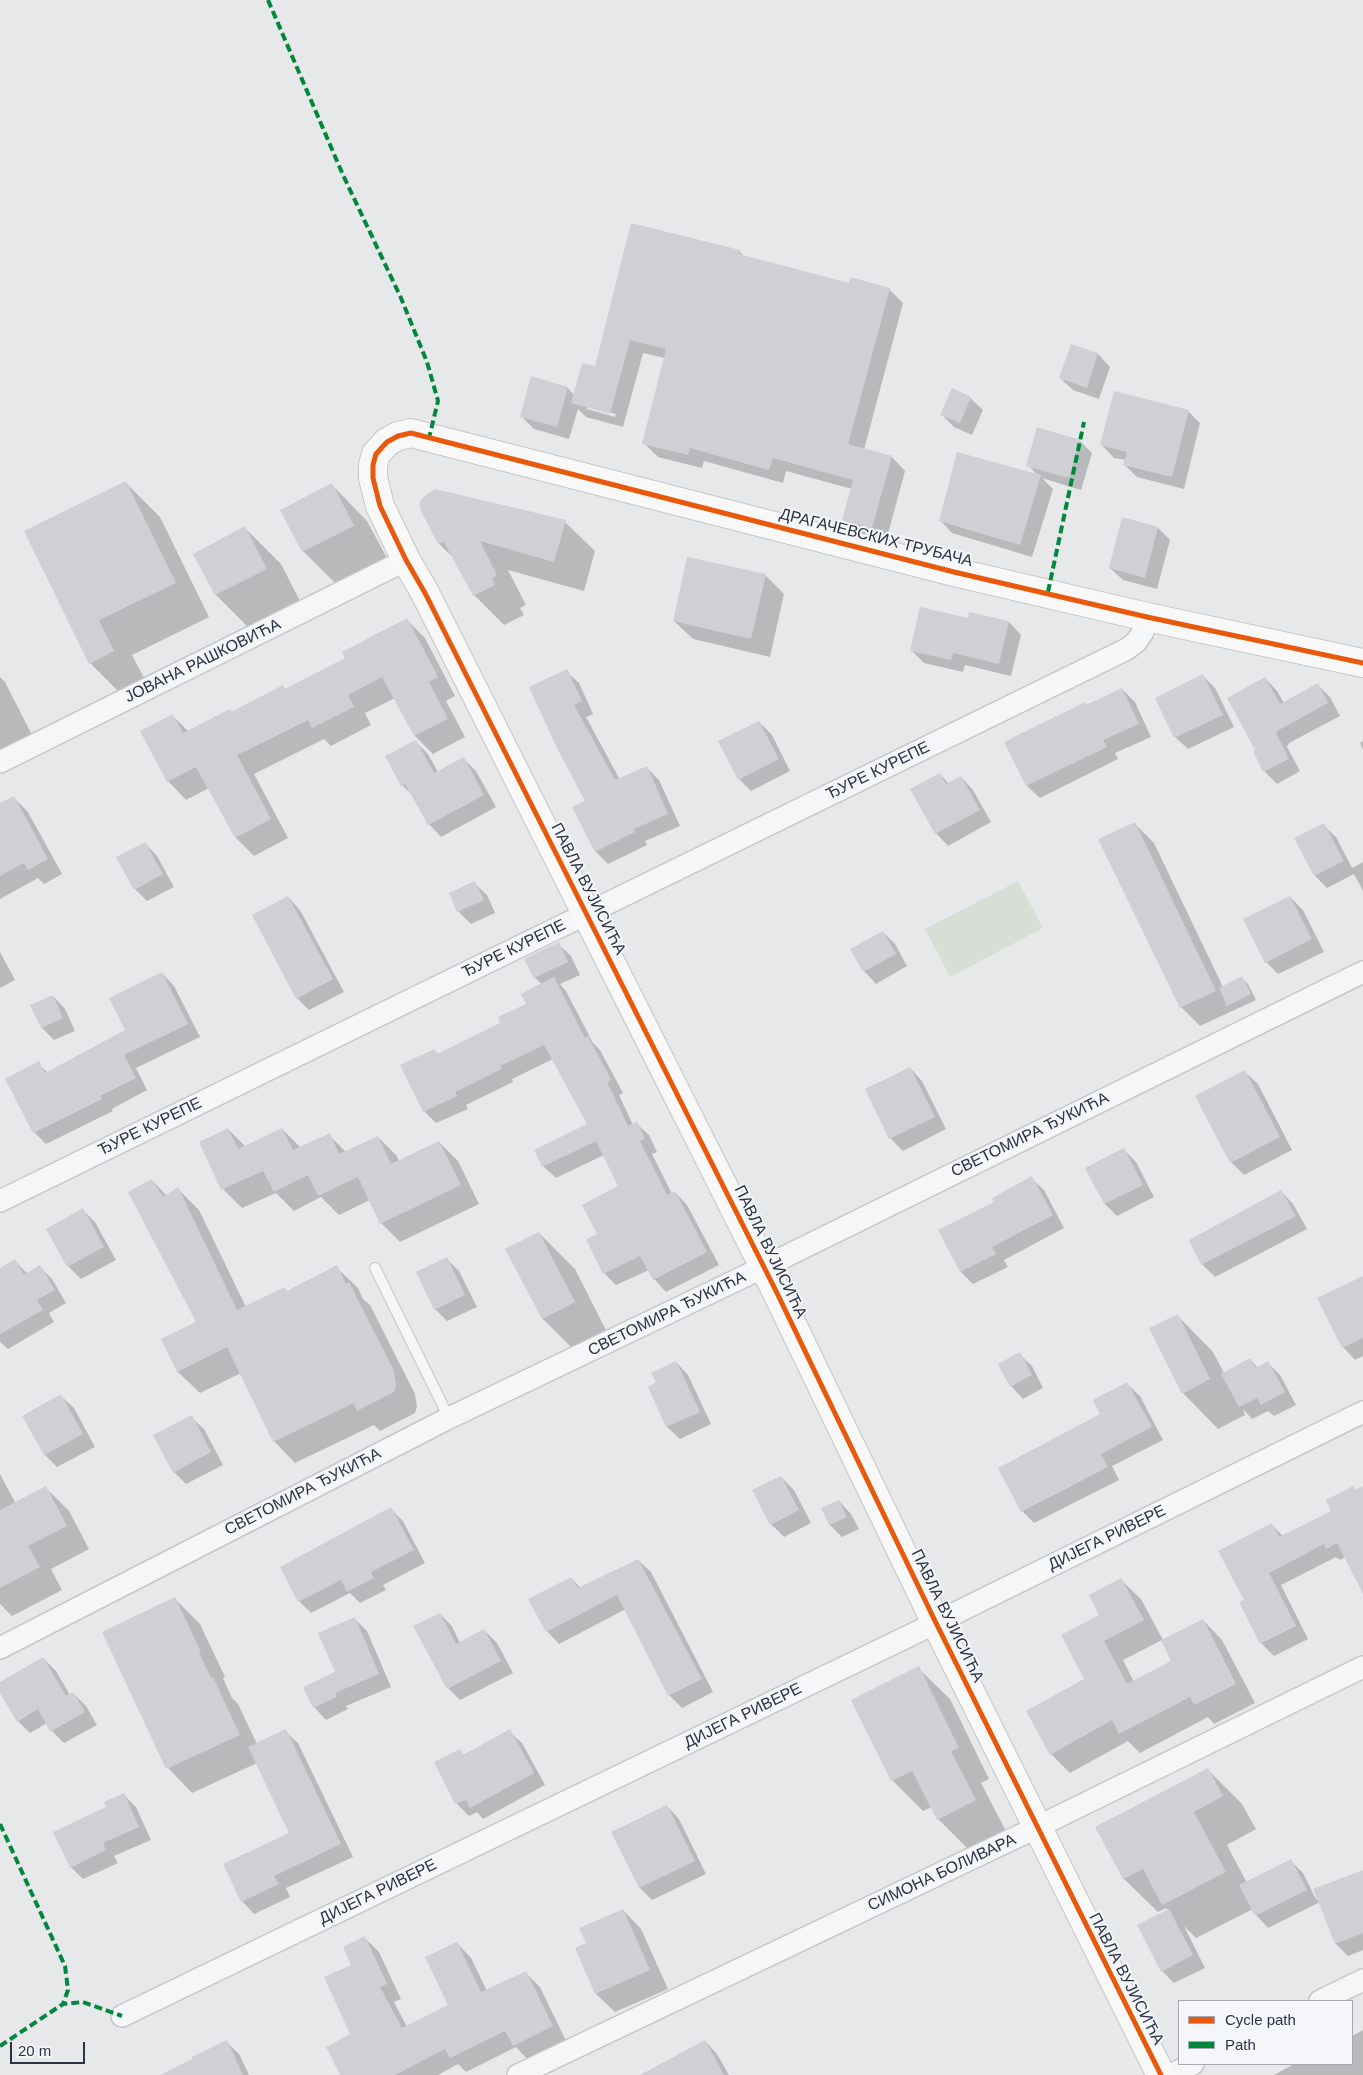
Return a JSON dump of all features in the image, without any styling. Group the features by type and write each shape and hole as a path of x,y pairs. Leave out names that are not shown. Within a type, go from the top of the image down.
{"street":[{"name":"ДРАГАЧЕВСКИХ ТРУБАЧА","path":"387,442 398,436 410,433 928,565 1363,664"},
{"name":"ПАВЛА ВУЈИСИЋА","path":"387,442 376,454 373,465 372,478 380,506 764,1267 936,1623 1160,2075"},
{"name":"ЈОВАНА РАШКОВИЋА","path":"0,762 406,560"},
{"name":"ЂУРЕ КУРЕПЕ","path":"0,1200 1127,649 1136,642 1143,632 1147,616"},
{"name":"СВЕТОМИРА ЂУКИЋА","path":"0,1648 449,1418 764,1267 1363,972"},
{"name":"ДИЈЕГА РИВЕРЕ","path":"122,2016 936,1623 1363,1412"},
{"name":"СИМОНА БОЛИВАРА","path":"518,2075 1036,1827 1363,1667"},
{"path":"1322,2000 1363,1980"},
{"path":"1170,2075 1190,2065"}],"lane":[{"path":"375,1268 449,1418"}],"shaded area":[{"path":"1018,881 1043,928 950,977 925,929"}],"building":[{"path":"631,223 740,250 739,254 849,283 850,277 890,288 848,444 892,456 872,528 842,520 853,480 773,458 769,470 690,448 688,455 642,444 666,349 630,340 610,414 571,403 582,363 595,366"},
{"path":"1071,344 1098,353 1087,388 1059,378"},
{"path":"531,376 568,387 557,427 520,417"},
{"path":"952,388 971,397 960,423 940,415"},
{"path":"1114,391 1189,410 1172,477 1123,465 1127,452 1100,445"},
{"path":"1037,427 1080,440 1069,478 1026,466"},
{"path":"957,452 1041,475 1020,545 939,521"},
{"path":"126,481 176,583 99,620 114,651 89,664 24,531"},
{"path":"332,483 354,526 302,552 280,510"},
{"path":"435,489 566,520 554,562 480,541 497,575 492,578 495,585 473,596 444,542 438,544 420,509 422,498"},
{"path":"1122,517 1158,527 1145,578 1109,568"},
{"path":"245,526 267,569 215,595 193,554"},
{"path":"687,557 766,574 751,639 673,621"},
{"path":"920,607 968,618 969,612 1009,621 999,664 953,653 951,660 910,651"},
{"path":"407,618 438,677 429,682 448,719 414,736 382,677 348,695 354,707 312,728 308,720 237,755 271,819 235,838 196,767 167,782 140,731 173,714 183,733 230,709 231,712 283,685 285,689 345,658 342,652"},
{"path":"567,669 582,701 574,705 615,780 647,766 668,814 634,829 635,832 595,852 572,807 585,801 557,748 529,687"},
{"path":"1203,674 1223,715 1174,738 1155,698"},
{"path":"1265,677 1280,704 1318,683 1328,703 1277,731 1276,733 1289,759 1263,772 1253,751 1255,750 1227,698"},
{"path":"1122,688 1139,724 1103,740 1107,747 1026,786 1004,742 1085,702 1086,705"},
{"path":"759,721 779,759 738,780 718,741"},
{"path":"416,740 434,773 464,757 484,795 428,825 405,784 401,786 385,756"},
{"path":"940,773 946,784 961,776 980,810 935,834 910,789"},
{"path":"14,796 48,859 28,870 24,863 0,876 0,803"},
{"path":"1135,822 1216,991 1180,1008 1098,839"},
{"path":"1324,823 1344,861 1314,876 1294,838"},
{"path":"145,842 163,874 134,890 116,857"},
{"path":"475,881 484,900 457,912 449,893"},
{"path":"288,896 333,979 296,999 252,915"},
{"path":"1290,896 1312,939 1265,963 1243,919"},
{"path":"883,931 896,954 863,972 850,949"},
{"path":"559,942 568,962 534,978 524,959"},
{"path":"162,972 188,1024 124,1055 136,1078 100,1096 102,1099 33,1133 5,1079 39,1061 45,1073 125,1030 109,998"},
{"path":"1242,976 1251,994 1227,1006 1219,988"},
{"path":"554,977 585,1038 588,1036 611,1080 607,1082 628,1126 637,1121 645,1139 640,1141 667,1195 675,1191 707,1252 653,1280 640,1256 603,1274 586,1239 597,1234 582,1205 618,1186 596,1141 542,1167 534,1150 587,1124 544,1045 500,1066 502,1069 455,1092 457,1096 423,1112 400,1065 434,1049 437,1054 500,1023 498,1017 526,1004 521,994"},
{"path":"53,995 63,1018 41,1028 30,1005"},
{"path":"910,1067 935,1117 889,1139 865,1089"},
{"path":"1245,1070 1280,1137 1230,1163 1195,1096"},
{"path":"228,1128 238,1149 282,1128 293,1150 330,1133 339,1154 378,1136 391,1164 439,1141 461,1185 380,1224 358,1177 318,1196 308,1175 274,1192 263,1171 221,1190 199,1142"},
{"path":"1124,1148 1143,1185 1104,1204 1085,1168"},
{"path":"1032,1176 1053,1215 992,1247 996,1254 960,1272 938,1230 994,1202 992,1198"},
{"path":"152,1179 163,1197 178,1187 237,1310 285,1287 287,1291 337,1265 346,1284 349,1282 394,1371 396,1385 394,1392 357,1411 354,1403 273,1442 227,1347 177,1372 161,1339 196,1322 128,1192"},
{"path":"1281,1190 1296,1216 1201,1265 1189,1240"},
{"path":"83,1208 104,1247 67,1267 46,1229"},
{"path":"539,1232 575,1302 542,1319 505,1249"},
{"path":"447,1257 465,1295 434,1310 416,1272"},
{"path":"15,1259 24,1275 40,1265 55,1290 37,1300 43,1310 0,1334 0,1268"},
{"path":"1363,1276 1363,1338 1342,1348 1317,1298"},
{"path":"1178,1314 1210,1379 1182,1394 1149,1328"},
{"path":"1020,1352 1032,1375 1010,1387 998,1364"},
{"path":"1250,1358 1256,1368 1268,1361 1285,1392 1261,1405 1257,1398 1239,1407 1221,1374"},
{"path":"676,1361 700,1412 666,1427 648,1387 656,1382 651,1373"},
{"path":"1127,1382 1152,1427 1101,1454 1108,1467 1021,1512 998,1468 1100,1414 1093,1400"},
{"path":"61,1394 83,1434 44,1455 22,1416"},
{"path":"192,1415 211,1452 173,1473 153,1435"},
{"path":"781,1476 799,1510 770,1525 752,1490"},
{"path":"46,1486 67,1526 28,1546 40,1567 0,1588 0,1510"},
{"path":"1353,1486 1356,1490 1363,1486 1363,1594 1337,1543 1326,1549 1324,1544 1269,1573 1296,1626 1260,1644 1239,1602 1244,1600 1218,1551 1272,1523 1279,1537 1331,1511 1326,1500"},
{"path":"839,1500 847,1517 829,1525 821,1508"},
{"path":"391,1507 414,1550 371,1572 374,1578 347,1592 341,1580 298,1602 280,1567"},
{"path":"638,1559 702,1679 668,1696 617,1595 546,1632 528,1599 571,1577 578,1588"},
{"path":"1121,1578 1144,1620 1104,1641 1127,1684 1171,1661 1161,1640 1203,1619 1236,1684 1194,1705 1190,1697 1119,1734 1112,1720 1050,1755 1026,1711 1084,1679 1061,1635 1099,1615 1089,1595"},
{"path":"175,1597 201,1652 199,1653 211,1678 213,1677 240,1735 166,1769 102,1632"},
{"path":"440,1613 456,1644 484,1629 501,1661 447,1689 413,1626"},
{"path":"355,1617 379,1674 335,1693 337,1697 313,1708 303,1687 335,1672 318,1633"},
{"path":"43,1657 66,1696 73,1692 85,1712 50,1732 38,1709 17,1722 0,1693 0,1682"},
{"path":"919,1666 959,1748 951,1751 976,1800 937,1820 912,1771 891,1781 851,1700"},
{"path":"286,1729 341,1844 274,1876 279,1884 241,1902 223,1864 289,1833 248,1747"},
{"path":"510,1729 534,1773 470,1808 466,1800 455,1804 434,1762 460,1749 463,1755"},
{"path":"1208,1768 1223,1796 1194,1812 1226,1872 1162,1905 1143,1869 1123,1879 1095,1827"},
{"path":"124,1793 139,1827 103,1843 106,1850 70,1868 53,1832 106,1807 104,1802"},
{"path":"667,1805 695,1861 639,1888 611,1832"},
{"path":"1291,1859 1307,1890 1255,1916 1239,1885"},
{"path":"1363,1870 1363,1933 1335,1944 1313,1889"},
{"path":"623,1909 650,1970 595,1994 575,1948 586,1943 579,1928"},
{"path":"1169,1909 1193,1955 1161,1972 1137,1925"},
{"path":"365,1936 387,1984 380,1987 402,2028 448,2005 425,1957 457,1942 481,1992 526,1971 553,2026 513,2046 505,2031 450,2058 445,2049 395,2075 340,2075 326,2047 350,2034 324,1977 351,1965 343,1947"},
{"path":"227,2040 243,2075 160,2075 192,2059 192,2057"},
{"path":"705,2040 724,2075 640,2075"}],"marked path":[{"path":"268,0 343,175 401,298 427,362 438,401 429,438"},
{"path":"1048,592 1084,422"},
{"path":"0,1824 65,1966 68,1990 63,2004"},
{"path":"0,2046 63,2004 83,2002 122,2016"}],"cycle path":[{"path":"1161,2075 936,1623 777,1293 425,593 406,560 380,506 373,478 373,465 376,454 387,442 398,436 411,433 954,572 1147,617 1363,663"}]}
